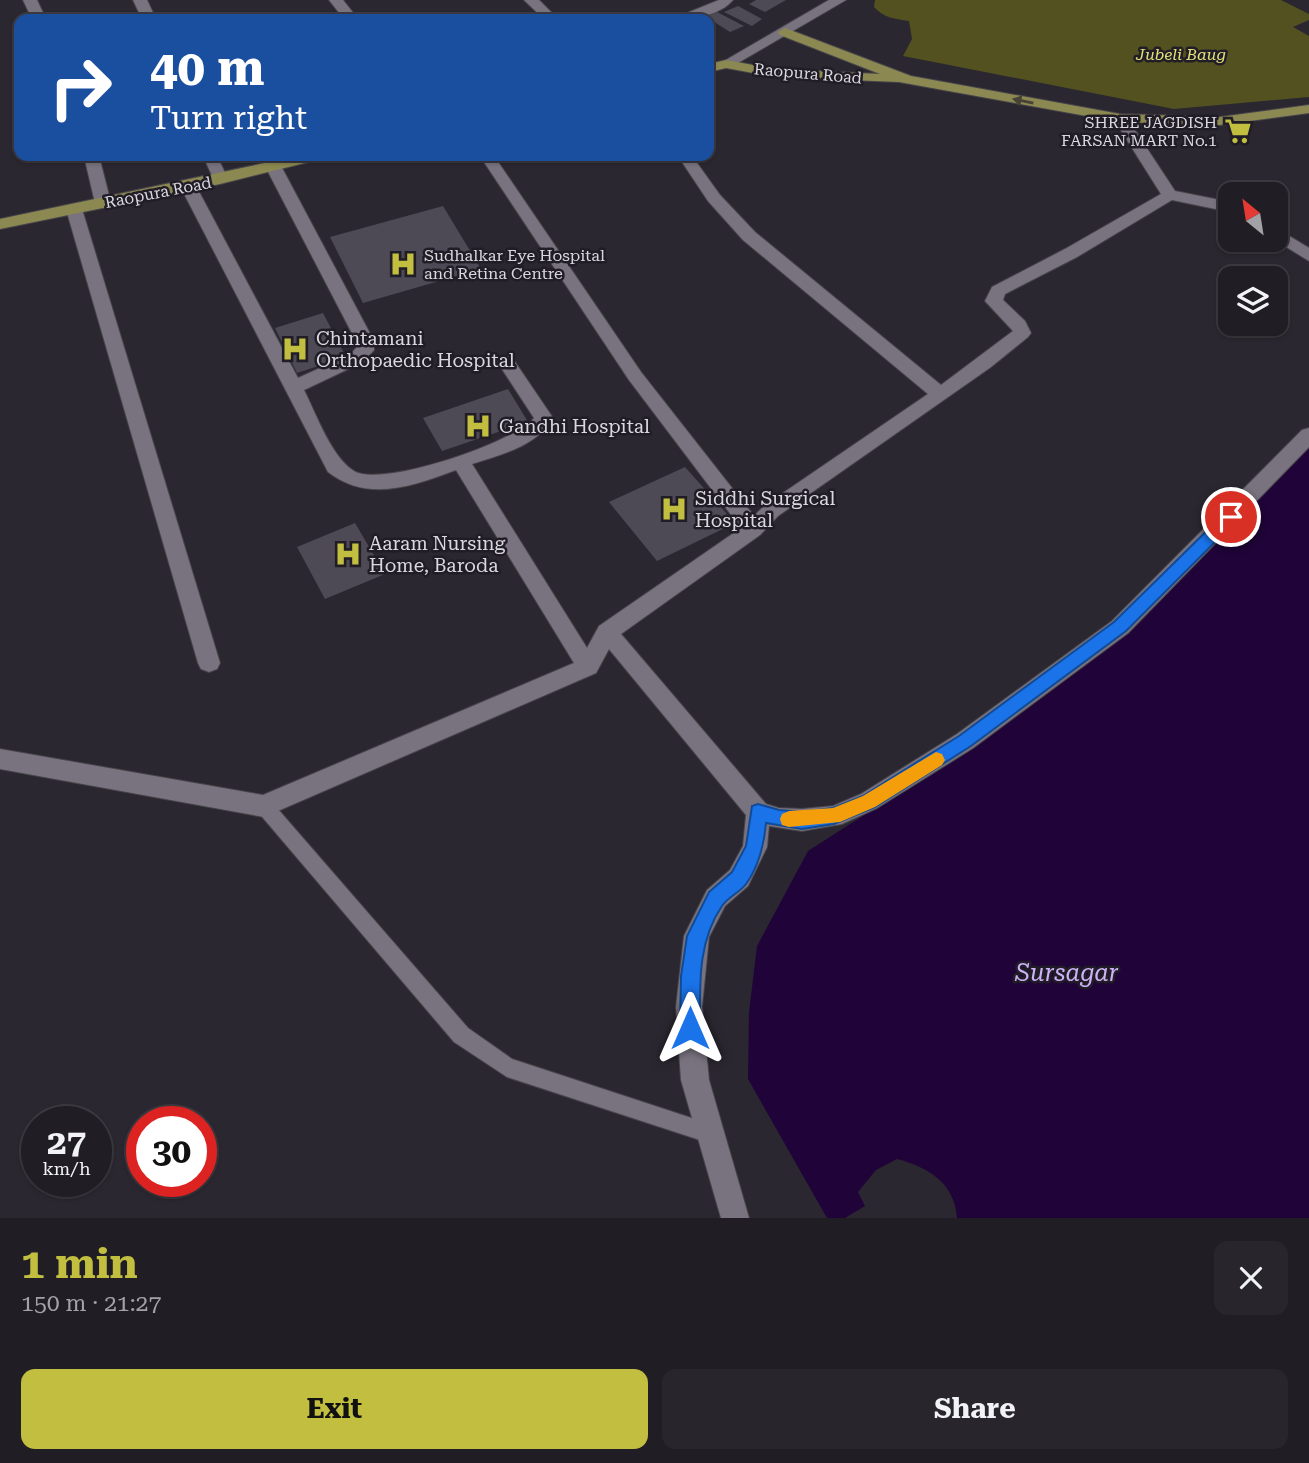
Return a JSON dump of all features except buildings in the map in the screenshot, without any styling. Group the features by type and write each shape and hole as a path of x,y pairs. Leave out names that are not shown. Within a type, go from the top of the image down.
{"main road":[{"path":"785,32 908,79 1120,118 1220,121 1309,109"},
{"name":"Raopura Road","path":"714,67 726,64 775,73 908,79"},
{"name":"Raopura Road","path":"0,224 220,180 294,161"}],"street":[{"path":"336,0 347,14"},
{"path":"531,0 546,14"},
{"path":"695,14 720,6 726,0"},
{"path":"726,64 839,0"},
{"path":"1120,118 1170,195"},
{"path":"92,161 103,203"},
{"path":"213,161 220,180"},
{"path":"489,161 635,376 753,530"},
{"path":"689,161 715,198 750,236 940,394"},
{"path":"273,166 365,341 365,350 357,359 293,388"},
{"path":"188,186 335,467 349,478 363,483 383,483 435,471 528,435 540,427 544,418 505,360"},
{"path":"0,759 264,806 588,667 607,632 753,530 771,511 940,394 1022,333 1019,325 994,301 998,291 1072,253 1170,195 1218,205"},
{"path":"74,209 209,663"},
{"path":"1288,241 1309,256"},
{"path":"607,632 758,812 779,818 802,820 834,816 869,801 965,741 1120,627 1309,435"},
{"path":"460,461 588,667"},
{"path":"735,1218 695,1080 689,1007 697,936 716,898 739,878 755,847 758,812"}],"lane":[{"path":"264,806 461,1035 507,1067 709,1133"}],"green space":[{"name":"Jubeli Baug","path":"875,0 1281,0 1309,14 1309,20 1293,27 1309,36 1309,97 1174,109 903,56 912,39 909,21 882,14 874,7"}],"water":[{"name":"Sursagar","path":"1309,445 1309,1218 957,1218 951,1195 938,1178 897,1159 876,1170 858,1192 865,1206 845,1218 827,1218 748,1079 749,1012 757,946 808,851 933,771 1129,633"}],"slow traffic":[{"path":"789,819 834,816 869,801 936,760"}],"place":[{"name":"SHREE JAGDISH FARSAN MART No.1","path":"1238,131"},
{"name":"Sudhalkar Eye Hospital and Retina Centre","path":"403,264"},
{"name":"Chintamani Orthopaedic Hospital","path":"295,349"},
{"name":"Gandhi Hospital","path":"478,426"},
{"name":"Siddhi Surgical Hospital","path":"674,509"},
{"name":"Aaram Nursing Home, Baroda","path":"348,554"}],"route":[{"path":"690,1028 691,976 697,936 716,898 739,878 755,847 758,812 779,818 802,820 834,816 869,801 908,777 965,741 1120,627 1231,517"}]}
